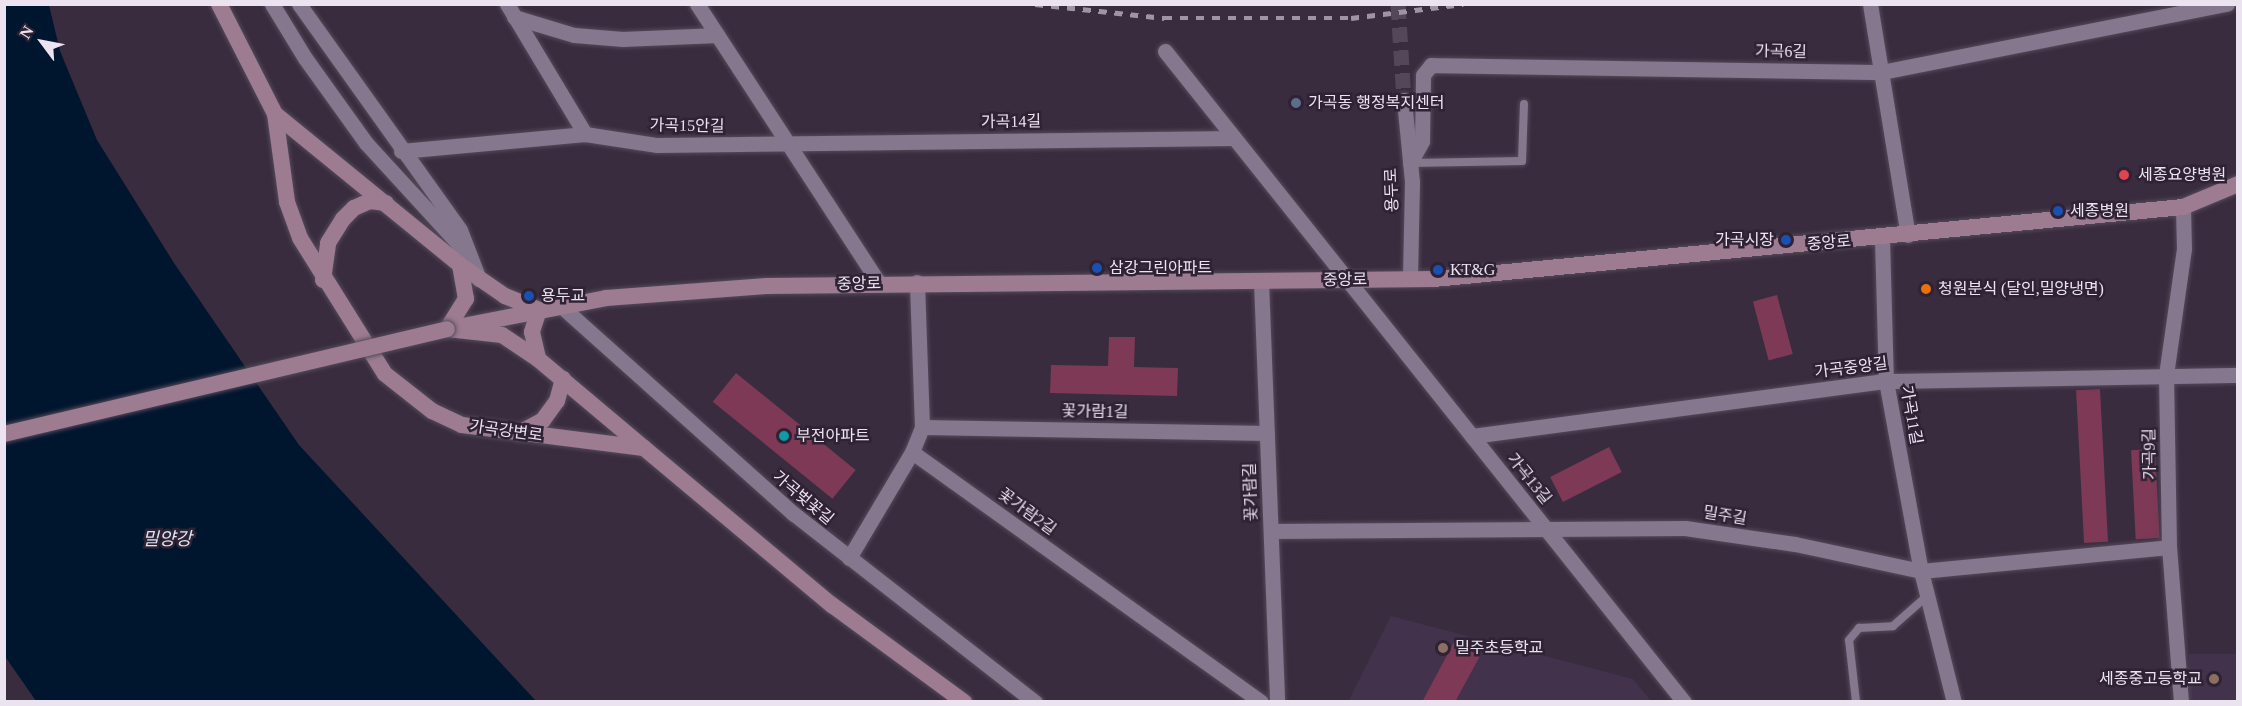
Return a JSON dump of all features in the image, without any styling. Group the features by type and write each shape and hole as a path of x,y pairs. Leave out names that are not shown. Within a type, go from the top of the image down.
{"main road":[{"name":"가곡강변로","path":"219,4 275,114 286,202 300,238 324,280 385,374 432,411 462,425 516,434 644,448"},
{"path":"275,114 386,203 463,258 479,280 539,310 532,332 538,358"},
{"name":"중앙로","path":"4,434 447,329 606,298 756,287 917,282 1410,279 1882,239 2183,207 2238,184"},
{"path":"324,280 328,243 343,219 354,208 370,201 386,203"},
{"path":"463,258 466,299 447,329 502,335 538,358 832,605 964,702"},
{"path":"516,434 543,420 557,401 563,379"}],"street":[{"path":"272,4 305,58 366,143 463,258"},
{"path":"299,4 401,151 460,230 463,258"},
{"path":"697,4 879,283"},
{"path":"1870,4 1908,235"},
{"name":"가곡6길","path":"1410,163 1422,141 1423,75 1431,65 1882,72 2227,4"},
{"path":"511,11 574,35 623,39 717,35"},
{"path":"511,11 585,134"},
{"path":"1165,51 1346,280"},
{"name":"용두로","path":"1404,99 1410,163 1410,279"},
{"name":"가곡15안길","path":"401,151 585,134 657,146 789,143"},
{"name":"가곡14길","path":"789,143 1234,138"},
{"name":"가곡9길","path":"2181,702 2169,547 2166,375 2184,249 2183,207"},
{"name":"가곡11길","path":"1882,239 1886,381 1921,571 1954,702"},
{"name":"가곡13길","path":"1346,280 1684,702"},
{"name":"꽃가람길","path":"1261,281 1277,702"},
{"path":"849,558 912,452 922,426 917,282"},
{"name":"가곡벚꽃길","path":"561,306 750,476 849,558 1035,702"},
{"name":"가곡중앙길","path":"1472,436 1886,381 2238,375"},
{"name":"꽃가람1길","path":"922,426 1267,433"},
{"name":"꽃가람2길","path":"912,452 1261,702"},
{"name":"밀주길","path":"1271,531 1685,528 1795,544 1921,571 2169,547"}],"lane":[{"path":"1410,163 1522,161 1524,104"},
{"path":"1856,702 1849,640 1859,628 1893,626 1928,595"}],"shaded area":[{"name":"밀주초등학교","path":"1391,616 1633,679 1651,701 1348,702"},
{"name":"세종중고등학교","path":"2189,654 2237,654 2237,701 2189,701"}],"water":[{"name":"밀양강","path":"4,5 49,5 60,51 97,140 174,263 299,445 536,701 36,701 4,655"}],"building":[{"path":"1777,295 1793,354 1769,360 1753,301"},
{"path":"1109,337 1135,337 1134,367 1178,368 1177,396 1050,393 1051,365 1108,366"},
{"name":"부전아파트","path":"736,373 856,470 832,499 713,402"},
{"path":"2100,389 2108,542 2084,543 2076,390"},
{"path":"1609,447 1622,472 1563,502 1550,477"},
{"path":"2155,449 2160,538 2136,539 2131,450"},
{"path":"1454,642 1480,656 1455,702 1422,702"}],"tunnel":[{"path":"1398,4 1404,100"}],"railway":[{"path":"1035,4 1164,18 1351,18 1463,4"}],"place":[{"name":"가곡동 행정복지센터","path":"1296,103"},
{"name":"세종요양병원","path":"2124,175"},
{"name":"세종병원","path":"2058,211"},
{"name":"가곡시장","path":"1786,240"},
{"name":"삼강그린아파트","path":"1097,268"},
{"name":"KT&G","path":"1438,270"},
{"name":"청원분식 (달인,밀양냉면)","path":"1926,289"},
{"name":"용두교","path":"529,296"},
{"name":"부전아파트","path":"784,436"},
{"name":"밀주초등학교","path":"1443,648"},
{"name":"세종중고등학교","path":"2214,679"}]}
